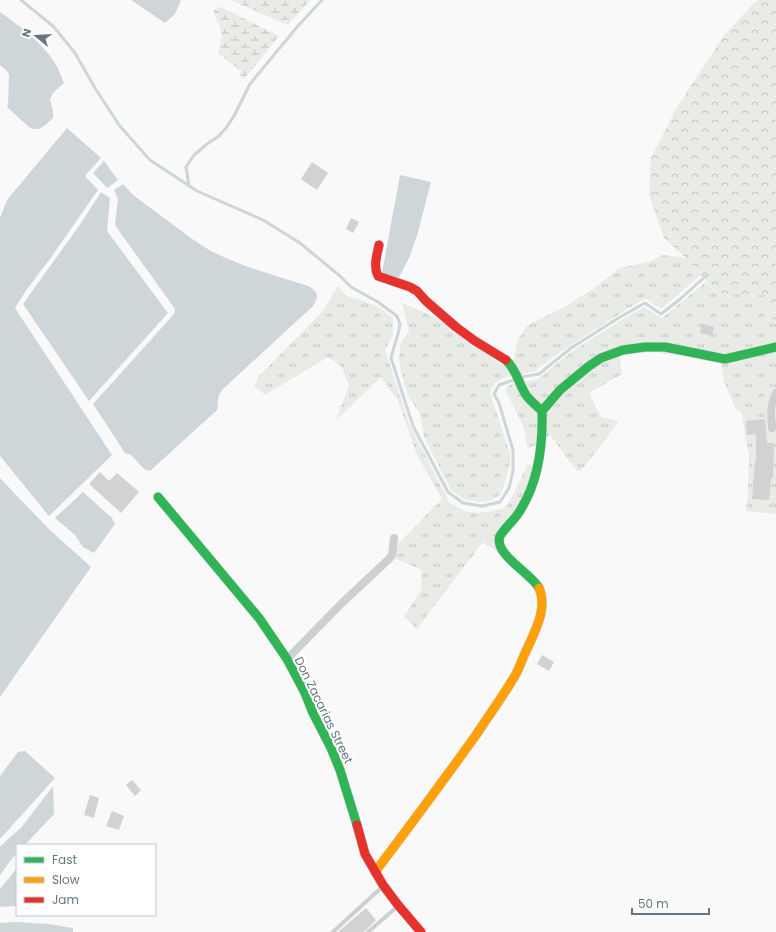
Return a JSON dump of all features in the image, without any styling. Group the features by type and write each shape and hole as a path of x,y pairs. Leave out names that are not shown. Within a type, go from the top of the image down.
{"street":[{"path":"379,245 375,269 376,274 417,291 426,301 456,327 504,358 515,371 526,395 542,411"},
{"path":"375,872 451,770 503,695 517,671 534,631 542,605 542,594 536,584 500,547 499,539 521,511 532,488 542,440 542,411 560,390 589,366 601,358 623,350 645,347 665,347 726,359 776,347"},
{"path":"772,428 771,410 776,393"},
{"name":"Don Zacarias Street","path":"158,497 259,618 287,659 302,687 313,714 331,748 340,770 350,801 362,848 383,885 421,932"},
{"path":"287,659 342,603 389,559 392,555 394,538"}],"lane":[{"path":"333,932 383,885"},
{"path":"368,932 398,905"}],"green space":[{"path":"231,0 311,0 287,25"},
{"path":"758,0 776,0 776,323 773,321 766,295 717,293 686,258 664,238 649,195 651,158 677,107 725,34"},
{"path":"218,7 223,8 279,36 244,79 240,76 241,71 218,53 222,33 214,11"},
{"path":"663,255 686,258 701,275 661,309 645,298 559,353 535,371 503,378 494,384 490,393 510,453 510,462 504,487 499,496 489,501 478,502 464,499 451,490 424,437 420,414 407,394 399,357 401,342 409,331 402,303 428,314 448,325 501,365 514,359 517,341 527,326 564,307 593,289 620,268 649,262"},
{"path":"706,282 717,293 766,295 773,321 776,323 776,396 773,417 776,422 776,514 746,511 749,455 742,413 736,410 724,382 721,363 706,358 660,353 656,346 619,350 622,374 589,393 601,417 619,421 581,470 577,471 550,435 539,444 528,448 523,425 505,390 509,385 538,379 571,352 644,307 662,318"},
{"path":"338,286 348,297 361,300 378,307 393,318 393,335 385,350 410,426 450,503 462,510 474,513 488,512 505,508 528,464 534,468 521,503 497,531 510,561 483,542 417,629 404,616 421,591 422,570 387,555 442,499 417,455 398,401 381,377 335,421 349,386 342,367 328,357 265,395 254,386 259,376 323,311"}],"shaded area":[{"path":"131,0 181,0 175,14 165,23"},
{"path":"0,12 37,41 56,65 64,83 53,93 50,99 53,118 39,129 29,127 7,107 9,75 0,65"},
{"path":"67,128 101,158 85,176 98,190 15,308 112,455 49,516 0,456 0,218 7,200"},
{"path":"104,161 118,180 107,188 93,173"},
{"path":"400,175 431,182 417,236 409,258 398,279 382,273"},
{"path":"123,184 133,195 195,241 211,251 248,267 308,286 316,292 317,295 316,301 312,307 223,389 218,397 217,410 150,471 144,469 131,455 125,453 93,404 174,314 175,309 115,224 118,199 114,190"},
{"path":"101,192 110,198 107,231 168,313 89,401 23,304 79,226"},
{"path":"0,478 51,531 91,567 0,697"},
{"path":"83,492 112,518 115,524 94,553 83,547 75,535 55,518"},
{"path":"25,751 55,778 0,839 0,776 18,752"},
{"path":"53,786 54,814 26,844 16,844 16,854 0,875 0,847 21,828"},
{"path":"16,869 16,906 0,907 0,889"},
{"path":"16,922 49,924 73,928 73,932 0,932 0,923"}],"building":[{"path":"312,162 328,173 317,190 301,179"},
{"path":"351,218 359,222 353,233 346,229"},
{"path":"702,324 714,327 712,336 700,333"},
{"path":"765,419 767,443 774,443 773,478 771,478 769,500 752,499 756,462 756,434 747,435 746,421"},
{"path":"100,472 109,481 117,473 139,492 121,513 89,484"},
{"path":"542,655 554,662 549,671 537,664"},
{"path":"132,780 141,790 135,796 126,785"},
{"path":"90,795 99,798 94,818 84,815"},
{"path":"112,811 124,816 119,830 106,826"},
{"path":"366,908 376,920 365,931 338,932"}],"waterway":[{"path":"21,0 53,26 75,53 119,125 150,160 197,191 263,220 300,243 351,287 378,302 397,316 400,324 391,358 413,426 448,492 463,503 482,506 500,502 509,488 513,471 513,450 499,403 494,394 499,385 516,379"},
{"path":"189,186 186,167 194,155 219,136 226,128 234,116 250,84 297,27 322,0"},
{"path":"522,377 539,374 571,348 645,303 661,314 706,276"}],"traffic: fast":[{"path":"542,411 560,390 589,366 601,358 623,350 645,347 665,347 725,359 776,347"},
{"path":"506,360 513,369 523,391 542,411 542,437 539,462 532,486 519,513 500,536 499,543 507,557 529,576 539,588"},
{"path":"158,497 259,618 287,659 331,748 340,770 357,825"}],"traffic: slow":[{"path":"375,872 476,735 516,674 534,635 539,619 542,603 539,588"}],"traffic: jam":[{"path":"379,245 376,257 378,276 410,287 417,291 426,301 456,327 475,341 506,360"},
{"path":"357,825 365,854 383,885 421,932"}]}
